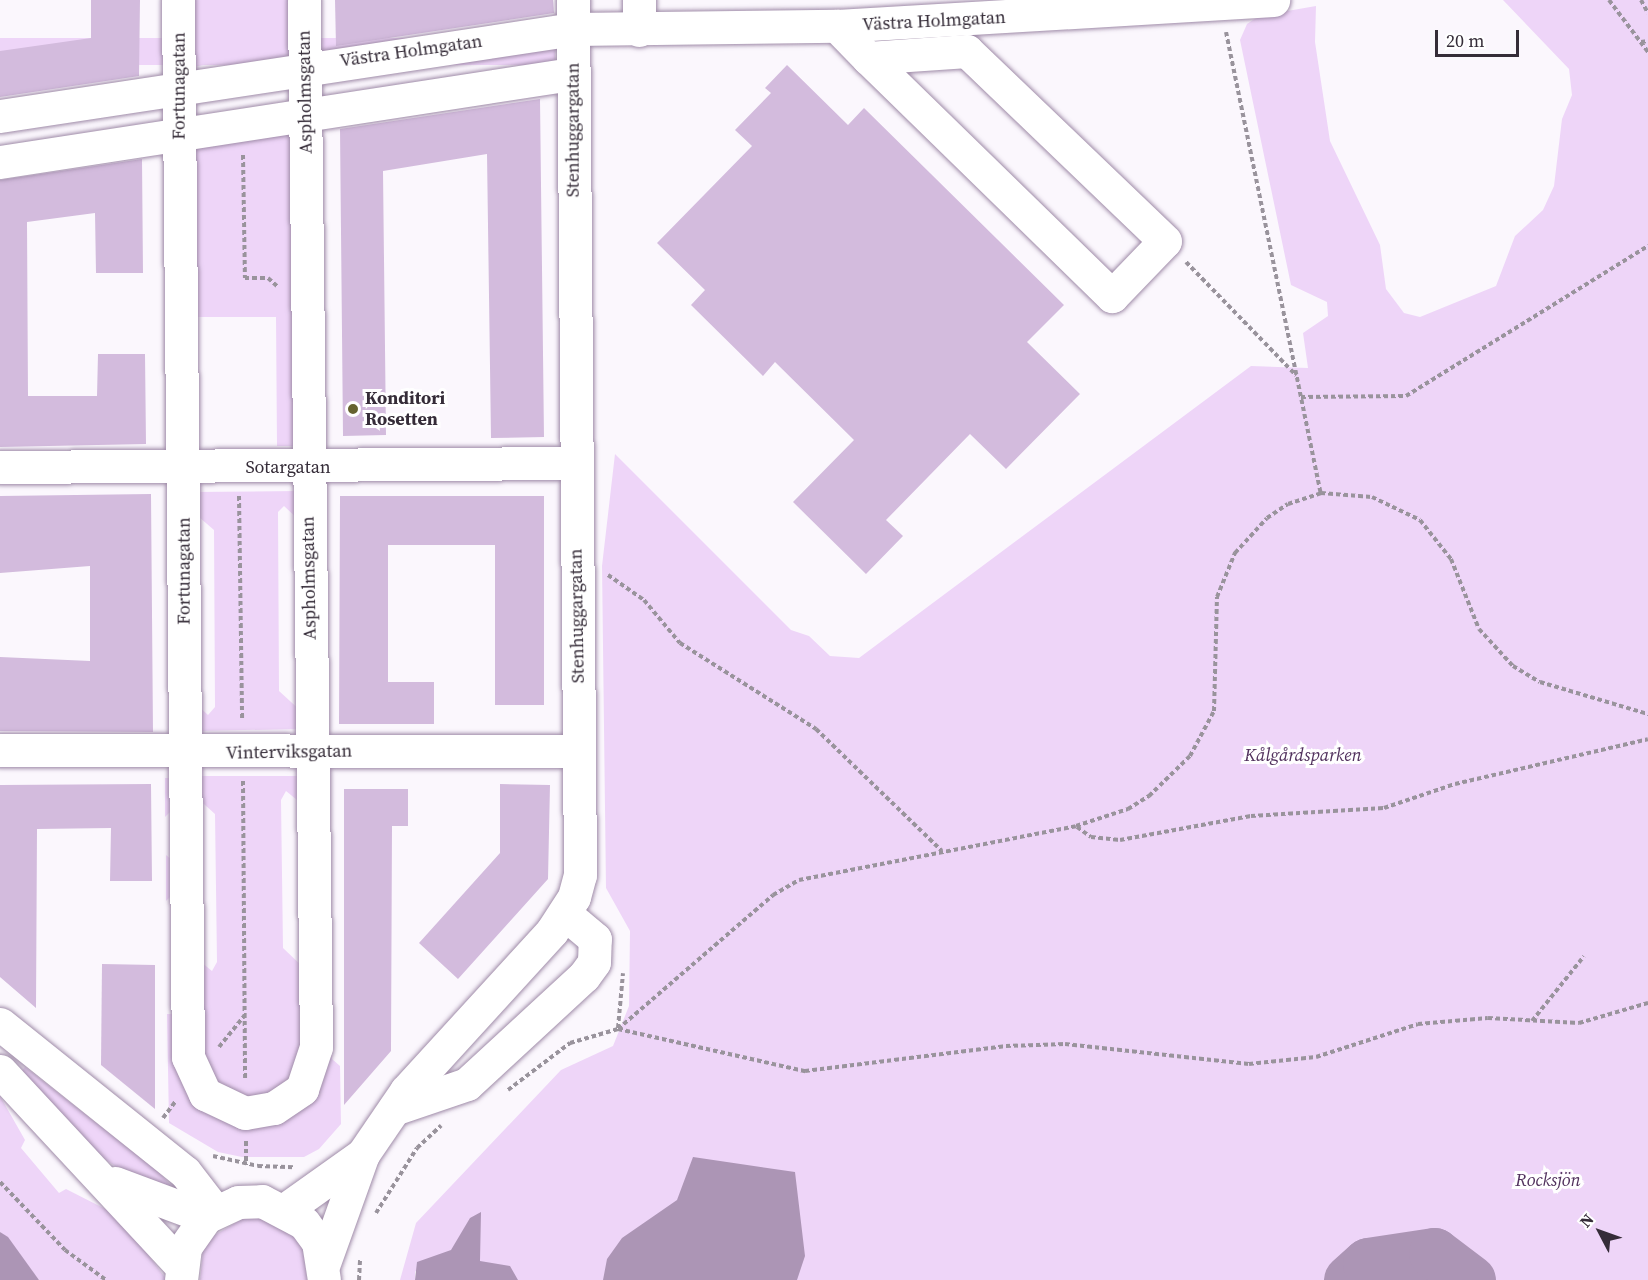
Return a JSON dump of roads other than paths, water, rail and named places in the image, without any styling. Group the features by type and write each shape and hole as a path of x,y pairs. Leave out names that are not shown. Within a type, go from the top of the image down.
{"street":[{"name":"Fortunagatan","path":"178,0 188,1057 205,1094 245,1113"},
{"name":"Aspholmsgatan","path":"245,1113 290,1101 315,1062 304,0"},
{"name":"Västra Holmgatan","path":"0,116 581,20 639,15 837,26 1220,5 1273,0"},
{"name":"Stenhuggargatan","path":"324,1272 336,1192 394,1109 565,914 580,875 571,74 581,20"},
{"path":"837,26 868,58 1112,296 1165,241 967,51 868,58"},
{"path":"0,162 571,74"},
{"name":"Sotargatan","path":"0,467 576,464"},
{"name":"Vinterviksgatan","path":"0,750 186,753 579,751"},
{"path":"394,1109 466,1084 584,976 594,962 595,939 565,914"},
{"path":"0,1024 184,1172 211,1214"},
{"path":"0,1071 181,1273"},
{"path":"92,1172 157,1203 211,1214 262,1201 286,1209 318,1242 324,1272"},
{"path":"286,1209 336,1192"},
{"path":"181,1273 194,1230 211,1214"}],"waterway":[{"path":"1349,1280 1368,1263 1434,1253 1470,1280"}],"place":[{"name":"Konditori Rosetten","path":"353,409"}],"park label":[{"name":"Kålgårdsparken","path":"1303,755"},
{"name":"Rocksjön","path":"1548,1180"}]}
